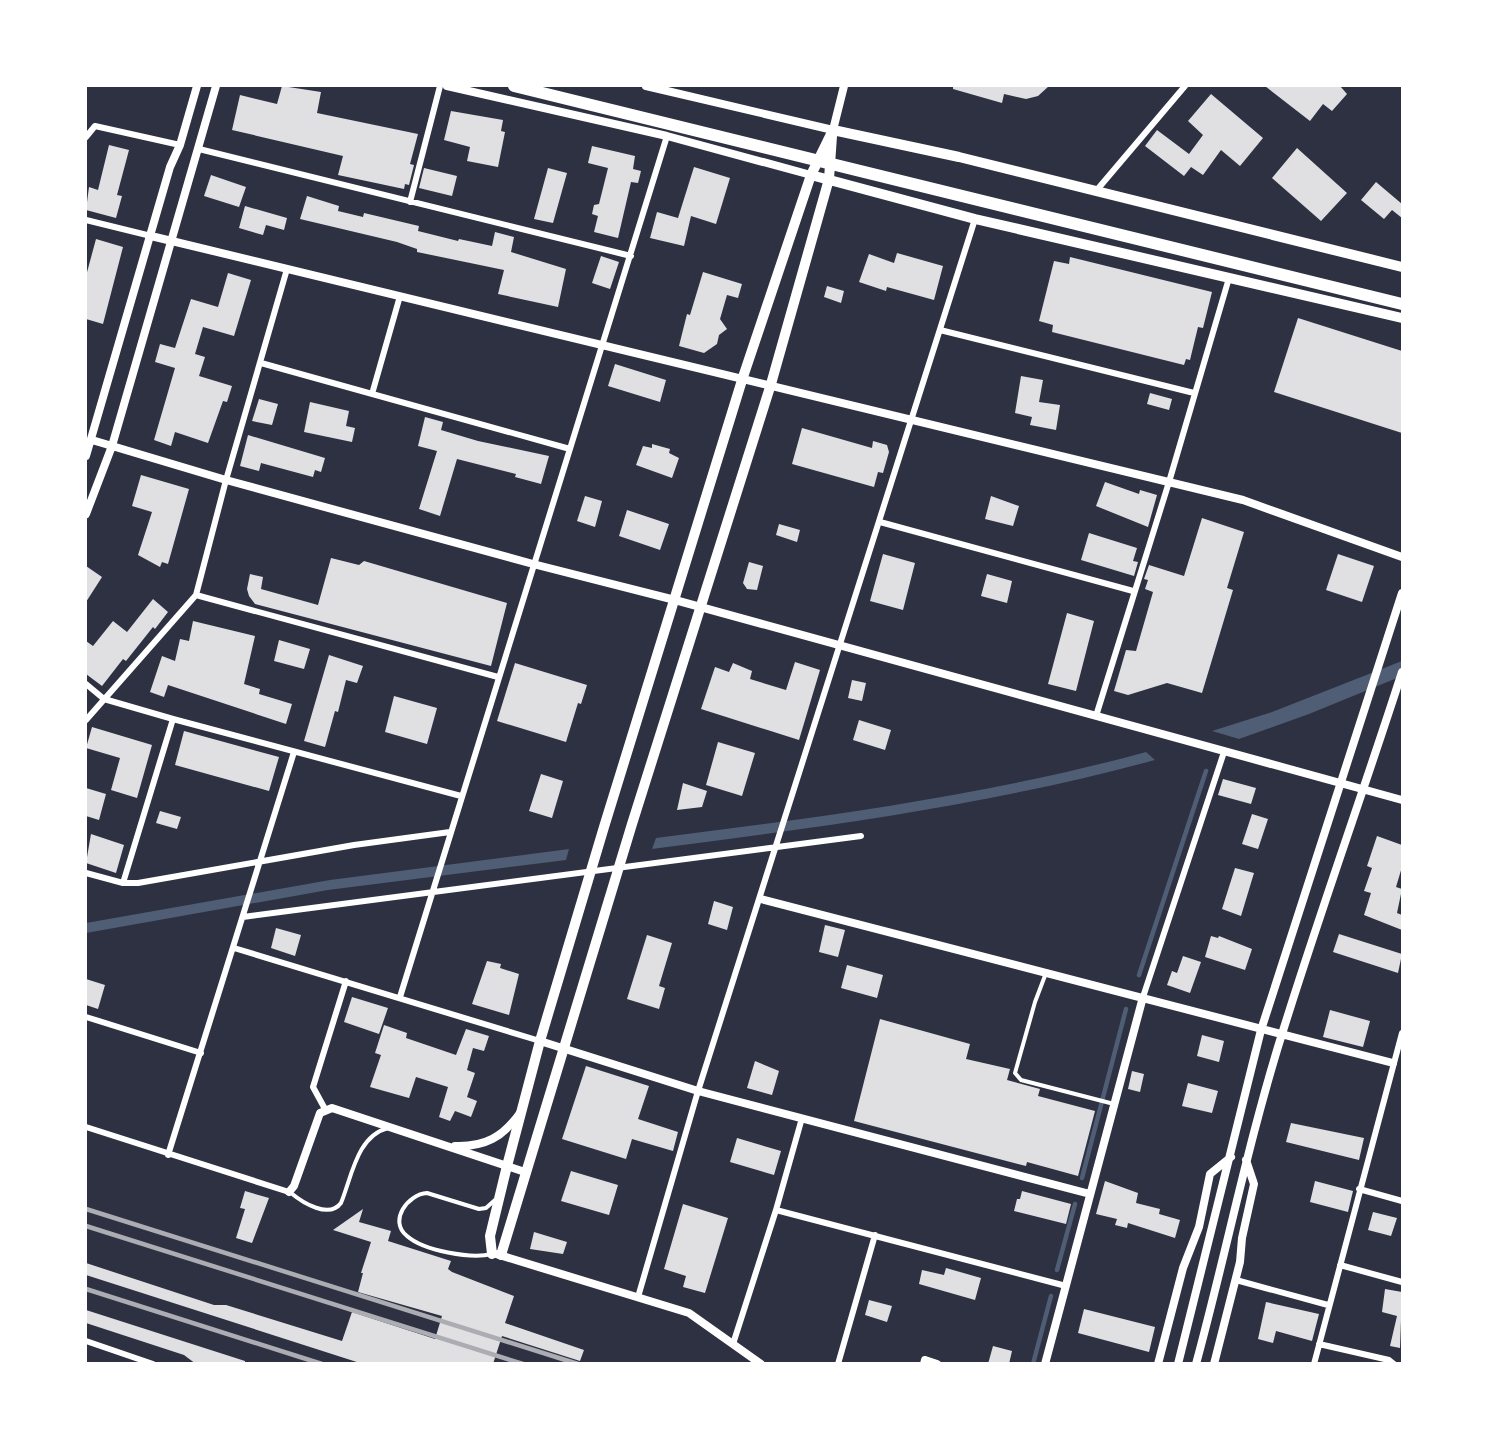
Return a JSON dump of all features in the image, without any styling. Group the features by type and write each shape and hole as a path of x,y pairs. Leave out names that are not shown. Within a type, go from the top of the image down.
{"highway":[{"path":"514,86 1402,304"}],"main road":[{"path":"496,1254 490,1236 540,1041 743,377 811,175 833,130"},
{"path":"496,1254 525,1172 771,384 829,179 833,130"},
{"path":"833,130 959,157 1402,267"},
{"path":"811,175 975,219 1402,318"}],"street":[{"path":"86,456 89,439 170,167 180,145 197,86"},
{"path":"86,514 112,446 216,86"},
{"path":"410,202 440,86"},
{"path":"447,86 667,136 811,175"},
{"path":"646,86 833,130 844,86"},
{"path":"1096,191 1185,86"},
{"path":"86,137 95,126 180,145"},
{"path":"400,997 667,136"},
{"path":"199,148 631,256"},
{"path":"638,1297 698,1091 761,899 975,219"},
{"path":"86,220 602,346 743,377 911,421 1243,500 1402,557"},
{"path":"86,720 196,596 226,480 287,269"},
{"path":"1096,716 1133,591 1169,482 1229,278"},
{"path":"372,394 400,297"},
{"path":"940,330 1194,393"},
{"path":"261,363 570,448"},
{"path":"89,439 226,480 533,564 701,607 1402,800"},
{"path":"880,522 1133,591"},
{"path":"1178,1364 1261,1030 1402,593"},
{"path":"196,596 498,677"},
{"path":"1196,1364 1246,1160 1282,1034 1402,672"},
{"path":"86,684 104,699 461,796"},
{"path":"123,883 173,719"},
{"path":"168,1155 294,752"},
{"path":"1045,1364 1090,1194 1110,1103 1224,752"},
{"path":"86,873 123,883 138,883 260,861 450,832"},
{"path":"243,917 861,836"},
{"path":"761,899 1393,1063"},
{"path":"234,948 400,997 698,1091 1090,1194"},
{"path":"325,1109 313,1087 346,981"},
{"path":"86,1017 201,1053"},
{"path":"1314,1364 1402,1033"},
{"path":"325,1109 339,1110 525,1172"},
{"path":"86,1127 290,1192 318,1119 325,1109"},
{"path":"443,1146 486,1143 509,1128 522,1110"},
{"path":"733,1344 776,1210 802,1118"},
{"path":"1158,1364 1183,1268 1198,1227 1210,1174 1231,1157"},
{"path":"1214,1364 1236,1280 1254,1184 1246,1160"},
{"path":"1359,1189 1402,1201"},
{"path":"776,1210 875,1234 1065,1286"},
{"path":"838,1364 875,1234"},
{"path":"496,1254 689,1313 761,1364"},
{"path":"1340,1265 1402,1282"},
{"path":"1236,1280 1328,1305"},
{"path":"86,1341 153,1364"},
{"path":"1319,1344 1389,1360 1394,1364"},
{"path":"924,1364 925,1360 938,1364"}],"lane":[{"path":"1046,972 1015,1073 1021,1080 1110,1103"},
{"path":"290,1192 301,1201 327,1210 335,1209 341,1203 367,1139 378,1131 389,1128"},
{"path":"496,1254 479,1257 454,1254 414,1241 401,1230 400,1221 407,1202 418,1193 427,1193 479,1209 486,1208 500,1195"}],"water":[{"path":"1402,661 1402,676 1309,714 1239,739 1212,731 1272,712"},
{"path":"1146,752 1155,760 1031,790 842,823 652,849 656,838 903,804 1025,781"},
{"path":"569,849 566,860 328,890 86,933 86,923 330,880"}],"building":[{"path":"282,86 321,92 317,113 418,134 410,164 414,165 409,185 405,184 404,189 338,175 343,156 232,130 240,95 277,104"},
{"path":"953,86 1049,86 1038,96 1026,99 1004,94 1002,103 953,89"},
{"path":"1265,86 1340,86 1347,94 1332,111 1323,104 1310,121"},
{"path":"1211,94 1263,138 1240,166 1221,150 1203,175 1191,167 1184,176 1145,146 1157,130 1189,154 1203,135 1188,121"},
{"path":"451,111 503,120 501,131 505,132 498,167 467,161 470,147 444,140"},
{"path":"109,145 129,150 117,195 122,196 116,218 86,210 89,187 98,190"},
{"path":"592,146 635,156 633,169 641,171 638,183 631,182 618,238 594,232 598,216 592,214 594,205 599,204 608,168 588,163"},
{"path":"1297,148 1347,193 1321,221 1272,178"},
{"path":"694,167 730,178 716,224 691,216 684,246 650,238 657,212 678,218"},
{"path":"424,168 457,176 452,196 419,188"},
{"path":"548,168 567,173 553,223 534,219"},
{"path":"211,175 246,187 239,207 204,196"},
{"path":"1376,182 1402,204 1402,218 1392,210 1384,219 1361,200"},
{"path":"307,196 339,206 338,211 363,217 364,213 419,226 418,231 458,241 459,239 492,246 495,232 514,237 511,252 566,269 558,307 498,294 504,270 417,252 417,249 397,242 300,219"},
{"path":"245,206 287,218 284,230 266,225 263,235 239,228"},
{"path":"96,239 123,247 103,324 86,319 86,276"},
{"path":"897,253 943,266 934,300 887,287 886,291 859,282 869,254 894,263"},
{"path":"601,256 619,262 610,289 592,283"},
{"path":"1070,257 1212,292 1203,328 1198,327 1190,360 1186,359 1184,365 1052,332 1053,325 1039,321 1054,261 1069,264"},
{"path":"703,272 742,284 738,298 727,295 720,319 727,329 719,335 717,344 704,353 679,346 687,314 690,315"},
{"path":"228,273 251,280 234,336 203,327 195,354 205,357 199,376 232,386 227,402 223,401 208,443 175,432 171,446 154,440 175,368 155,362 160,344 175,348 191,299 218,307"},
{"path":"827,286 844,291 841,303 824,297"},
{"path":"1298,318 1402,351 1402,433 1274,392"},
{"path":"615,364 666,380 660,402 608,386"},
{"path":"1021,376 1043,380 1039,402 1060,405 1056,430 1030,425 1032,417 1015,413"},
{"path":"1150,393 1172,399 1169,410 1147,404"},
{"path":"259,399 278,404 272,425 252,421"},
{"path":"310,402 349,411 346,426 355,428 352,442 304,432"},
{"path":"425,417 443,422 441,430 478,441 549,456 541,484 515,477 516,474 457,459 440,516 419,509 437,451 418,446"},
{"path":"802,428 872,448 873,441 887,445 889,452 883,473 878,472 874,487 792,464"},
{"path":"248,435 325,458 321,472 315,470 313,477 261,463 259,471 240,466"},
{"path":"652,444 670,449 669,453 679,458 672,478 636,465 643,446 652,448"},
{"path":"141,475 189,489 168,564 162,562 160,567 138,555 152,512 132,506"},
{"path":"1105,482 1139,494 1140,490 1157,495 1148,527 1096,506"},
{"path":"585,496 602,501 595,527 577,521"},
{"path":"991,496 1019,506 1013,526 985,519"},
{"path":"627,510 669,524 660,550 619,536"},
{"path":"1202,518 1244,532 1227,588 1233,590 1202,693 1167,683 1128,695 1114,691 1126,650 1136,651 1153,592 1145,589 1148,580 1144,579 1149,565 1184,576"},
{"path":"779,524 800,530 797,542 776,535"},
{"path":"1089,533 1137,548 1133,561 1138,562 1134,576 1081,560"},
{"path":"883,554 915,563 903,610 870,601"},
{"path":"1338,554 1374,566 1362,602 1326,590"},
{"path":"331,558 359,565 364,561 507,603 491,666 255,604 249,596 247,589 250,574 263,577 261,589 318,605"},
{"path":"749,562 763,566 757,590 747,589 743,583"},
{"path":"86,566 102,577 86,602"},
{"path":"987,574 1012,581 1007,603 981,596"},
{"path":"153,599 168,612 126,661 123,659 102,686 86,674 86,641 93,646 113,621 127,632"},
{"path":"1067,613 1094,621 1076,691 1048,684"},
{"path":"193,621 255,636 244,684 260,689 259,694 292,704 286,724 168,685 164,697 150,692 162,656 175,661 180,639 189,641"},
{"path":"279,640 310,649 304,669 274,661"},
{"path":"329,655 363,666 357,683 346,680 338,712 335,711 325,747 304,741"},
{"path":"795,662 820,670 799,740 701,709 715,667 729,672 733,663 752,671 750,679 786,690"},
{"path":"515,663 587,685 581,704 578,703 566,742 497,721"},
{"path":"852,680 866,683 862,701 848,698"},
{"path":"394,696 437,708 427,744 385,732"},
{"path":"859,720 891,730 885,750 853,740"},
{"path":"92,727 152,745 137,798 111,790 120,758 86,748"},
{"path":"184,731 279,757 269,791 175,765"},
{"path":"718,742 755,753 742,796 706,785"},
{"path":"541,774 563,781 552,818 529,811"},
{"path":"1223,779 1256,788 1251,804 1218,795"},
{"path":"683,783 707,791 702,807 677,810"},
{"path":"86,788 106,794 99,820 86,816"},
{"path":"160,811 181,817 177,829 156,823"},
{"path":"1252,814 1268,819 1258,849 1242,844"},
{"path":"91,834 124,845 116,873 86,863"},
{"path":"1377,836 1402,845 1402,867 1396,887 1402,889 1397,913 1402,915 1402,930 1364,915 1371,893 1364,891 1372,868 1367,866"},
{"path":"1235,868 1254,873 1241,916 1222,909"},
{"path":"714,901 733,907 727,930 708,924"},
{"path":"825,925 845,930 838,957 819,952"},
{"path":"276,928 301,935 295,956 271,948"},
{"path":"1339,934 1402,954 1398,973 1333,952"},
{"path":"647,935 672,943 659,986 665,988 659,1009 627,999"},
{"path":"1211,936 1218,938 1219,936 1252,949 1245,970 1205,957"},
{"path":"1183,956 1201,962 1190,993 1167,985 1172,971 1177,973"},
{"path":"487,961 501,964 500,968 519,974 509,1015 472,1004"},
{"path":"847,965 883,975 877,998 841,988"},
{"path":"86,979 105,985 98,1009 86,1005"},
{"path":"352,997 388,1008 379,1034 344,1022"},
{"path":"1330,1010 1370,1021 1363,1047 1323,1037"},
{"path":"880,1019 970,1044 966,1059 1010,1069 1007,1080 1040,1089 1038,1096 1095,1111 1078,1176 1027,1162 1026,1166 854,1121"},
{"path":"384,1025 407,1033 406,1038 456,1055 466,1029 489,1036 484,1051 473,1048 467,1070 475,1073 467,1097 477,1101 471,1117 455,1111 450,1121 439,1117 448,1087 416,1077 409,1098 370,1087 381,1055 375,1053"},
{"path":"1202,1035 1224,1041 1219,1062 1197,1056"},
{"path":"755,1061 779,1071 772,1095 747,1088"},
{"path":"586,1066 649,1086 638,1119 678,1132 673,1151 632,1139 626,1159 562,1139"},
{"path":"1132,1071 1144,1074 1140,1092 1128,1089"},
{"path":"1188,1083 1218,1091 1212,1113 1182,1106"},
{"path":"1291,1123 1364,1138 1359,1160 1286,1142"},
{"path":"737,1138 781,1151 774,1175 730,1162"},
{"path":"571,1171 618,1185 609,1215 561,1201"},
{"path":"1105,1181 1138,1193 1136,1203 1160,1209 1159,1214 1180,1220 1175,1238 1128,1223 1127,1228 1115,1225 1117,1219 1096,1214"},
{"path":"1315,1181 1353,1191 1348,1212 1310,1202"},
{"path":"245,1191 269,1198 252,1243 236,1238 245,1209 240,1208"},
{"path":"1022,1191 1071,1204 1066,1224 1014,1211"},
{"path":"683,1204 728,1218 705,1293 683,1287 686,1276 664,1269"},
{"path":"363,1209 359,1222 391,1231 388,1241 451,1261 448,1269 452,1272 514,1296 505,1323 584,1350 580,1361 502,1336 493,1364 363,1364 86,1275 86,1263 214,1305 226,1305 342,1341 352,1312 435,1339 442,1316 358,1292 363,1273 361,1273 371,1242 333,1230"},
{"path":"1373,1212 1397,1218 1391,1236 1368,1230"},
{"path":"534,1232 567,1242 563,1254 530,1249"},
{"path":"946,1268 981,1278 975,1300 919,1284 922,1270 944,1275"},
{"path":"1385,1289 1402,1292 1400,1348 1390,1346 1397,1316 1382,1312"},
{"path":"869,1300 892,1306 887,1322 865,1315"},
{"path":"1266,1302 1319,1314 1312,1341 1276,1331 1273,1343 1258,1339"},
{"path":"1084,1309 1155,1327 1149,1352 1078,1333"},
{"path":"86,1310 245,1361 245,1364 196,1364 184,1355 86,1323"},
{"path":"993,1346 1012,1351 1009,1364 988,1364"}],"waterway":[{"path":"1139,975 1206,771"},
{"path":"1082,1178 1126,1009"},
{"path":"1057,1270 1075,1204"},
{"path":"1033,1364 1051,1296"}],"railway":[{"path":"86,1209 578,1364"},
{"path":"86,1226 523,1364"},
{"path":"86,1289 322,1364"}]}
